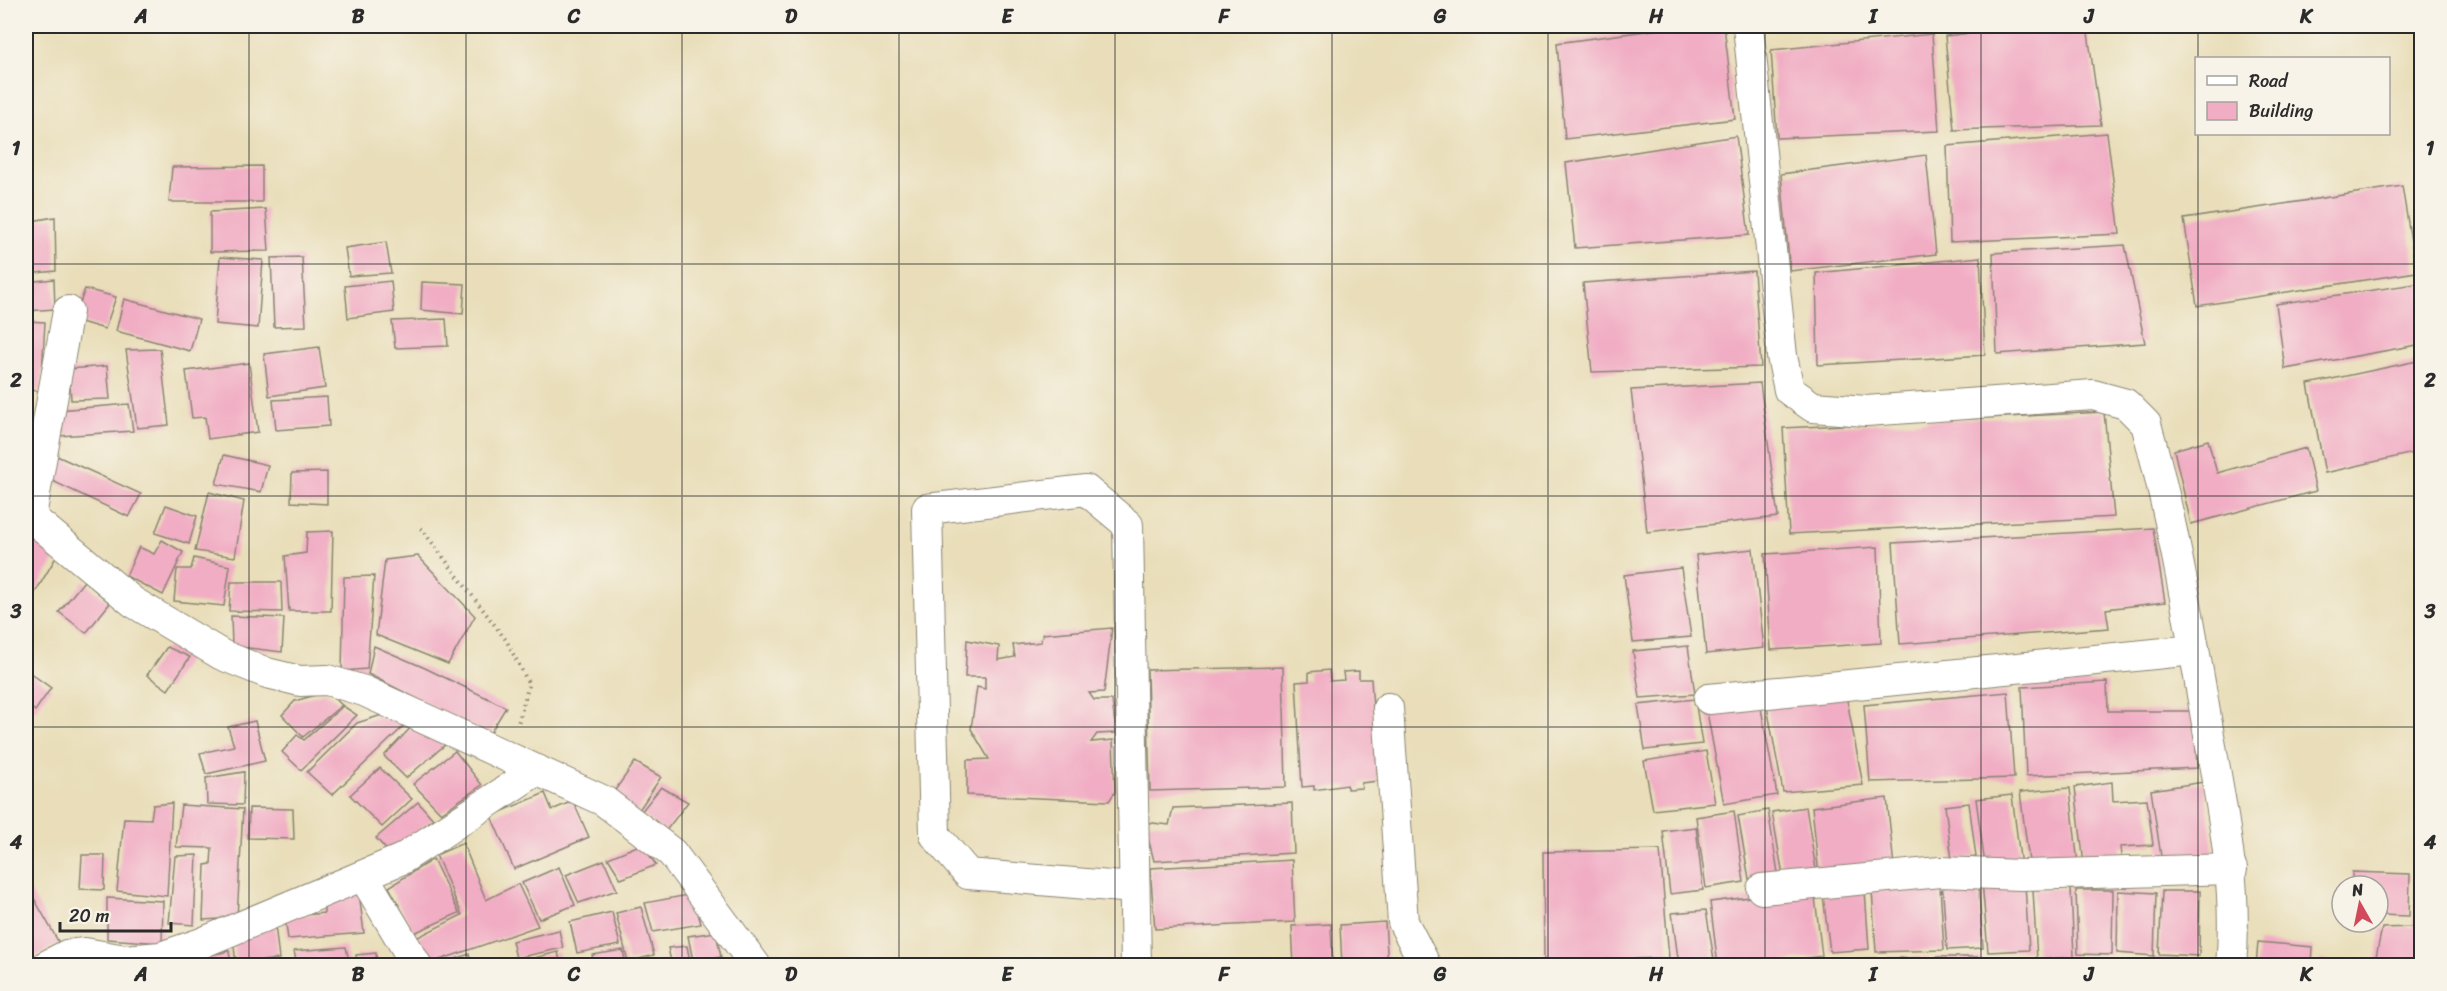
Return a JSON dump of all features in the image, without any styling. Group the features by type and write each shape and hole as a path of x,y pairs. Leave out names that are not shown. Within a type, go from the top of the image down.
{"street":[{"path":"1748,26 1782,356 1789,390 1813,407 1866,411 2093,395 2126,404 2146,424 2194,650 2232,869 2231,966"},
{"path":"68,311 27,517 133,602 222,655 267,674 300,681 327,680 364,691 604,801 672,853 756,966"},
{"path":"1134,888 968,874 934,835 927,509 1086,490 1128,525 1136,966"},
{"path":"1709,699 2194,650"},
{"path":"1388,708 1403,922 1426,966"},
{"path":"46,966 67,955 85,953 125,960 162,961 402,859 537,770"},
{"path":"1762,889 1940,872 2021,875 2232,869"},
{"path":"364,877 417,966"}],"path":[{"path":"421,528 506,640 529,684 522,716 502,754"}],"building":[{"path":"1683,26 1724,26 1735,119 1565,139 1557,43"},
{"path":"2030,26 2087,26 2101,125 1954,130 1945,36"},
{"path":"1932,34 1939,131 1777,138 1771,50"},
{"path":"2107,133 2120,234 1950,242 1947,146"},
{"path":"1736,136 1749,235 1575,248 1566,163"},
{"path":"1926,155 1936,254 1790,271 1781,174"},
{"path":"262,166 262,202 169,202 172,167"},
{"path":"2402,186 2416,272 2197,306 2184,219"},
{"path":"266,209 269,251 210,252 210,212"},
{"path":"55,217 56,271 26,274 26,222"},
{"path":"386,242 391,273 349,276 345,248"},
{"path":"2125,245 2145,343 1997,354 1993,253"},
{"path":"220,257 263,260 258,328 215,324"},
{"path":"302,257 306,326 274,327 271,258"},
{"path":"1980,257 1985,355 1818,365 1816,273"},
{"path":"1754,271 1761,367 1592,372 1583,283"},
{"path":"54,279 55,309 26,311 26,282"},
{"path":"391,281 394,312 348,318 345,286"},
{"path":"422,282 465,284 463,314 421,310"},
{"path":"2422,283 2422,344 2285,369 2276,304"},
{"path":"85,289 116,297 105,329 74,320"},
{"path":"124,299 199,319 190,351 116,331"},
{"path":"446,319 448,346 395,348 392,321"},
{"path":"26,321 45,322 41,391 26,390"},
{"path":"319,347 325,388 269,396 264,354"},
{"path":"160,349 169,425 137,428 126,350"},
{"path":"2422,360 2422,451 2325,473 2308,384"},
{"path":"249,363 258,432 208,439 205,417 192,418 186,371"},
{"path":"107,366 110,399 71,400 69,369"},
{"path":"1760,383 1778,517 1647,532 1631,390"},
{"path":"327,397 329,426 276,430 273,400"},
{"path":"129,404 133,431 59,436 58,410"},
{"path":"2104,412 2114,517 1789,534 1783,428"},
{"path":"2208,440 2217,473 2306,448 2316,491 2191,524 2174,450"},
{"path":"224,455 268,465 261,492 216,484"},
{"path":"57,456 141,494 129,517 46,478"},
{"path":"327,472 327,504 291,502 292,473"},
{"path":"209,492 244,501 235,557 195,551"},
{"path":"166,505 197,516 189,544 155,533"},
{"path":"2153,528 2165,602 2106,609 2109,628 1900,644 1893,543"},
{"path":"333,531 331,611 289,611 285,556 306,553 307,532"},
{"path":"26,534 58,554 26,608"},
{"path":"162,540 183,552 163,595 126,576 139,547 154,554"},
{"path":"1878,547 1881,643 1771,650 1765,554"},
{"path":"1753,549 1764,648 1706,654 1696,555"},
{"path":"418,556 475,616 448,664 376,635 385,560"},
{"path":"194,558 230,566 224,606 174,601 177,569 191,569"},
{"path":"1681,568 1691,637 1633,642 1624,575"},
{"path":"374,576 367,669 342,671 344,577"},
{"path":"84,581 110,603 86,633 59,612"},
{"path":"231,582 281,582 282,612 229,611"},
{"path":"231,616 284,618 282,652 232,646"},
{"path":"1112,628 1104,692 1089,693 1094,700 1112,700 1116,733 1097,734 1091,742 1113,740 1115,792 1109,801 967,795 967,760 989,759 971,729 977,687 985,689 985,677 965,677 967,640 999,646 998,660 1015,657 1013,645 1041,642 1042,634"},
{"path":"374,646 506,707 489,735 368,674"},
{"path":"1688,646 1695,694 1640,698 1633,651"},
{"path":"167,647 190,657 168,690 147,675"},
{"path":"1283,667 1286,787 1150,791 1147,670"},
{"path":"26,670 51,688 35,711 26,704"},
{"path":"1329,670 1330,681 1344,680 1343,672 1359,671 1359,679 1371,679 1378,781 1361,783 1362,788 1347,789 1347,785 1314,790 1314,786 1302,787 1296,682 1309,681 1309,672"},
{"path":"2107,682 2108,711 2194,711 2197,768 2026,776 2022,687"},
{"path":"326,692 342,705 303,737 282,715 295,701"},
{"path":"2008,692 2014,778 1870,782 1864,705"},
{"path":"1846,695 1863,785 1783,792 1767,707"},
{"path":"1695,699 1702,744 1645,750 1638,705"},
{"path":"1760,703 1777,795 1724,804 1707,712"},
{"path":"343,706 357,715 301,770 282,752 297,735 304,740"},
{"path":"385,714 406,724 332,795 307,772 357,723"},
{"path":"255,721 265,761 206,774 200,753 234,746 228,727"},
{"path":"416,722 446,744 406,778 384,756"},
{"path":"455,751 482,785 441,813 413,784"},
{"path":"1706,751 1715,803 1653,810 1644,761"},
{"path":"635,762 661,777 637,813 613,793"},
{"path":"380,768 412,799 382,827 350,795"},
{"path":"244,772 243,805 207,804 206,778"},
{"path":"2112,782 2113,801 2147,799 2153,845 2120,847 2122,863 2084,865 2075,787"},
{"path":"2204,782 2215,862 2162,863 2151,790"},
{"path":"661,787 688,802 665,832 640,813"},
{"path":"2070,788 2078,866 2030,869 2020,792"},
{"path":"545,793 552,810 573,801 589,837 514,869 491,816"},
{"path":"2012,795 2021,866 1985,865 1976,799"},
{"path":"1887,798 1894,867 1819,876 1812,807"},
{"path":"418,802 433,819 390,854 376,838"},
{"path":"172,803 167,896 117,891 124,818 151,819 153,805"},
{"path":"1292,803 1294,853 1154,861 1144,822 1169,825 1173,808"},
{"path":"1969,803 1976,857 1952,860 1945,806"},
{"path":"181,805 243,809 237,918 203,920 205,865 211,864 212,848 176,847"},
{"path":"1806,807 1816,870 1783,876 1772,812"},
{"path":"249,808 293,809 294,839 248,838"},
{"path":"1768,810 1778,873 1749,879 1738,816"},
{"path":"1734,811 1744,882 1706,888 1696,817"},
{"path":"1696,827 1703,890 1670,894 1663,831"},
{"path":"463,843 486,900 518,884 538,926 428,964 416,938 462,915 436,855"},
{"path":"642,844 656,865 621,879 608,858"},
{"path":"1660,850 1669,958 1544,961 1543,852"},
{"path":"82,855 105,855 104,890 80,889"},
{"path":"197,855 194,925 169,923 175,856"},
{"path":"433,859 459,913 414,933 389,887"},
{"path":"604,860 617,890 579,903 566,875"},
{"path":"1292,860 1295,922 1155,929 1150,868"},
{"path":"2417,865 2422,865 2422,901 2416,901"},
{"path":"559,867 575,905 539,919 522,883"},
{"path":"2352,872 2410,874 2409,916 2390,915 2390,874 2352,874"},
{"path":"1978,879 1983,948 1947,950 1942,880"},
{"path":"1982,881 2025,884 2029,950 1988,952"},
{"path":"26,884 59,943 26,962"},
{"path":"1940,886 1944,950 1876,952 1872,890"},
{"path":"2071,888 2074,957 2037,960 2033,890"},
{"path":"1814,889 1822,956 1754,966 1718,966 1710,902"},
{"path":"2076,890 2113,890 2112,955 2078,954"},
{"path":"1865,891 1869,949 1830,952 1823,895"},
{"path":"2118,891 2156,893 2154,956 2117,953"},
{"path":"2162,891 2200,891 2199,956 2159,954"},
{"path":"359,893 364,933 288,939 285,917 324,913 324,900"},
{"path":"693,894 701,924 653,932 645,903"},
{"path":"107,898 163,901 162,943 107,939"},
{"path":"2415,905 2422,906 2422,966 2374,966 2381,934 2390,934 2390,928 2413,927"},
{"path":"641,907 654,955 628,962 616,913"},
{"path":"1706,910 1715,966 1679,966 1672,913"},
{"path":"612,912 620,945 577,953 570,922"},
{"path":"1385,922 1388,966 1342,966 1340,925"},
{"path":"275,924 279,959 236,964 233,938"},
{"path":"1331,924 1333,966 1294,966 1292,926"},
{"path":"559,930 563,948 516,958 512,941"},
{"path":"716,932 721,957 709,959 711,966 694,966 688,936"},
{"path":"2258,942 2313,947 2312,966 2256,966"},
{"path":"687,946 691,966 672,966 668,948"},
{"path":"346,947 350,966 297,966 294,951"},
{"path":"623,950 626,966 595,966 592,955"},
{"path":"229,951 231,966 173,966 173,963"},
{"path":"558,952 561,966 518,966 518,962"},
{"path":"376,953 377,966 357,966 356,955"},
{"path":"469,954 474,966 440,966 440,965"},
{"path":"1936,957 1982,957 1982,966 1936,966"},
{"path":"1876,958 1877,966 1825,966 1825,960"},
{"path":"1886,958 1928,958 1928,966 1886,966"},
{"path":"2153,958 2206,961 2206,966 2153,966"},
{"path":"591,960 592,966 570,966 570,963"},
{"path":"666,960 667,966 642,966 642,964"},
{"path":"2321,960 2342,965 2342,966 2320,966"},
{"path":"2060,961 2149,962 2149,966 2060,966"}]}
